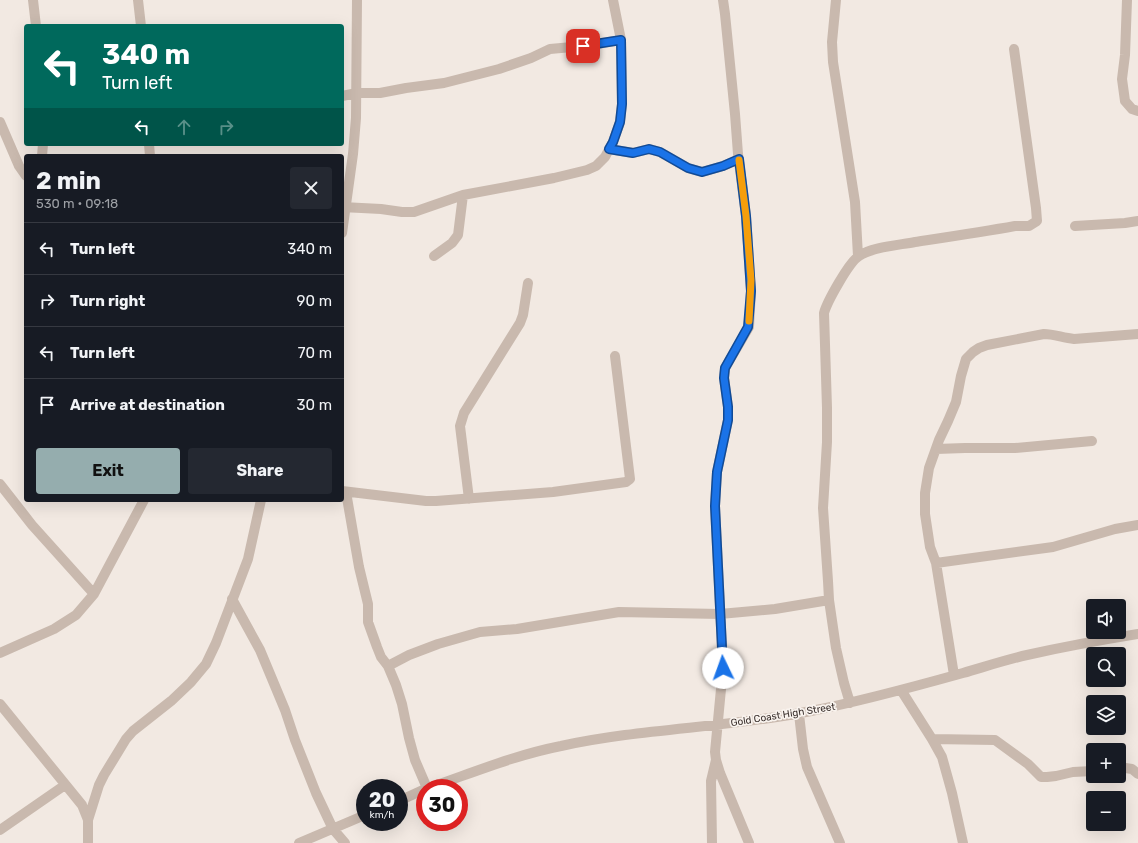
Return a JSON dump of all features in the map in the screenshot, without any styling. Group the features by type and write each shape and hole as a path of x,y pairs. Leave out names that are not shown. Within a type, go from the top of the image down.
{"street":[{"path":"33,0 36,24"},
{"path":"138,0 141,24"},
{"path":"357,0 357,93 353,154 344,208 380,209 402,212 414,212 463,195 587,170 596,166 605,157 613,142 620,122 622,104 621,40 613,0"},
{"path":"712,843 711,781 716,760 723,668 715,506 717,472 728,420 728,407 724,378 725,368 748,327 751,291 746,216 723,0"},
{"path":"836,0 832,42 833,62 855,202 858,256"},
{"path":"1126,0 1122,79 1125,101 1132,109 1138,111"},
{"path":"344,96 357,93 380,93 444,83 499,69 531,58 550,49 621,40"},
{"path":"850,703 836,648 829,600 824,508 827,442 825,308 836,287 858,256 870,251 891,246 1015,226 1029,226 1037,221 1014,48"},
{"path":"0,122 24,173"},
{"path":"609,149 633,153 649,149 660,152 688,168 702,172 723,166 739,159"},
{"path":"434,256 452,243 458,235 463,195"},
{"path":"1075,226 1138,221"},
{"path":"469,499 460,426 464,413 520,323 528,283"},
{"path":"954,675 936,562 930,547 925,514 926,487 929,468 939,440 956,402 966,359 979,348 987,345 1044,334 1074,339 1138,334"},
{"path":"423,779 415,760 396,685 388,666 381,657 368,622 368,604 344,492 426,501 552,492 629,481 630,479 615,356"},
{"path":"936,449 1015,448 1092,441"},
{"path":"0,484 32,525 94,594"},
{"path":"0,653 54,629 76,615 94,594 143,502"},
{"path":"88,843 88,820 99,785 126,739 133,731 171,701 191,682 206,664 216,643 248,559 261,502"},
{"path":"936,562 1053,547 1115,529 1138,525"},
{"path":"232,599 260,650 285,710 316,793 333,828 345,843"},
{"path":"388,666 409,655 438,644 480,632 517,629 619,612 720,614 775,609 829,600"},
{"name":"Gold Coast High Street","path":"453,779 525,754 561,746 629,735 762,720 799,714 901,690 1025,655 1138,634"},
{"path":"901,690 932,738 942,757 963,843"},
{"path":"0,704 82,805 88,820"},
{"path":"799,714 807,767 840,843"},
{"path":"932,738 995,740 1028,764 1041,777 1046,778 1073,772 1086,771"},
{"path":"716,760 749,843"},
{"path":"1126,768 1132,769 1138,774"},
{"path":"0,830 65,785"},
{"path":"299,843 356,819"}],"slow traffic":[{"path":"739,160 746,216 751,280 749,321"}],"route":[{"path":"583,46 621,40 622,104 620,122 609,149 633,153 649,149 660,152 688,168 702,172 723,166 739,159 746,216 751,291 748,327 725,368 724,378 728,407 728,420 717,472 715,506 723,668"}]}
